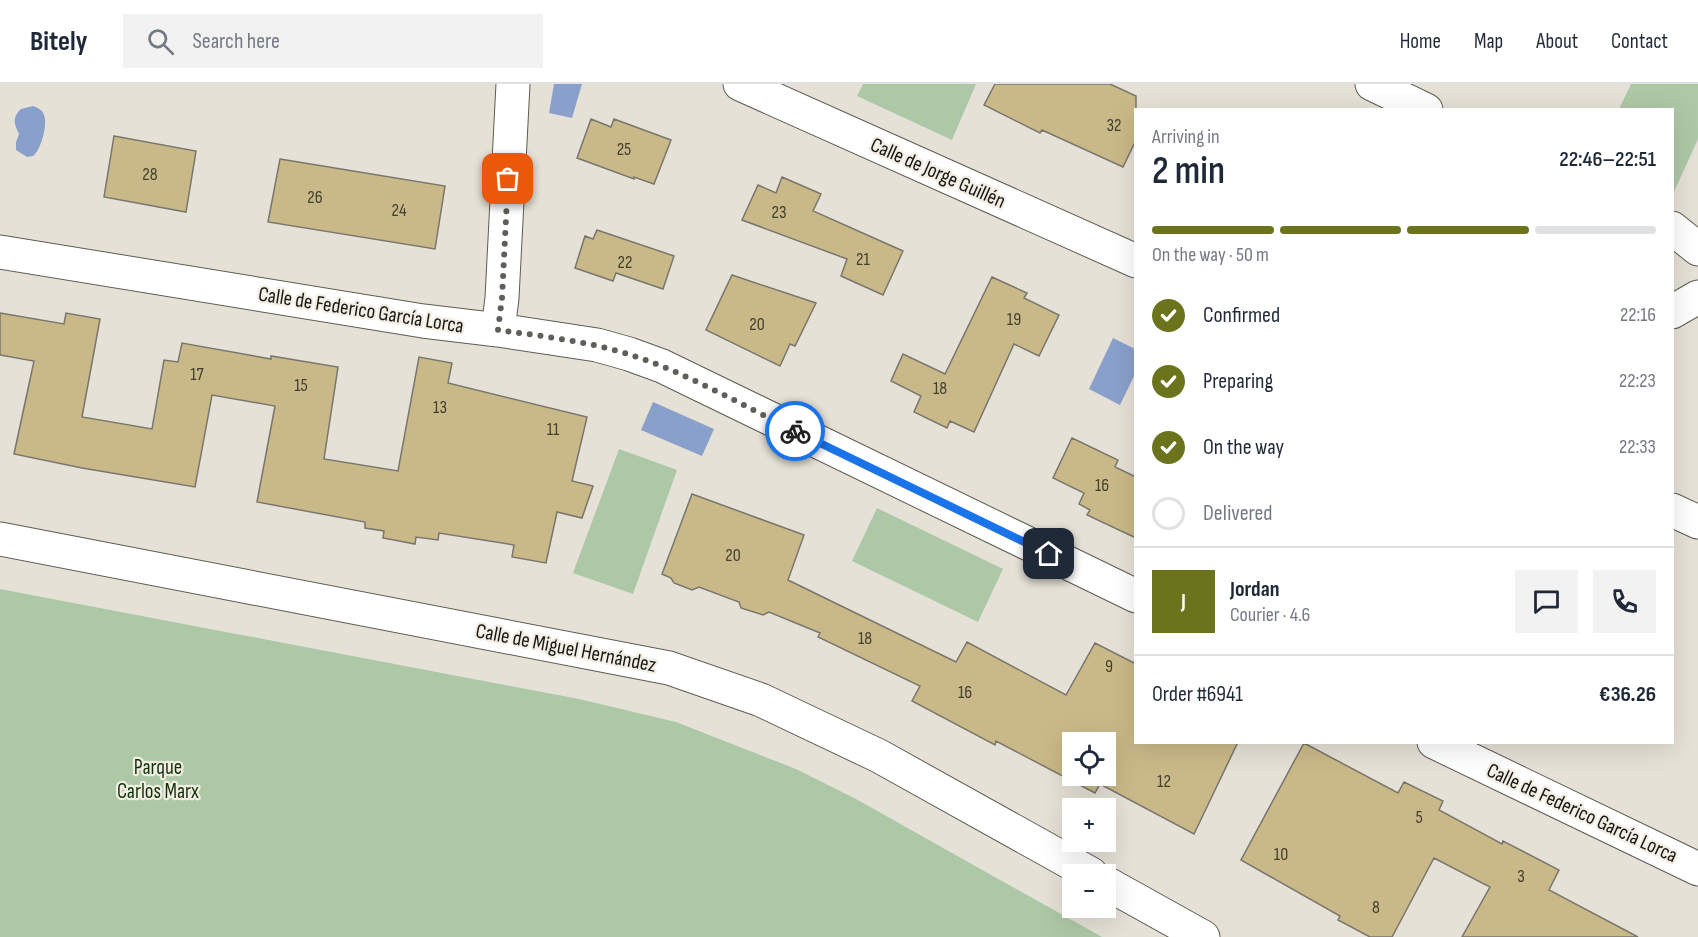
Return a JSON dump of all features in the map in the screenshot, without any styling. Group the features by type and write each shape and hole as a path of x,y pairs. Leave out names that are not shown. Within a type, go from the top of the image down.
{"street":[{"path":"498,330 502,298 513,84"},
{"name":"Calle de Jorge Guillén","path":"740,84 1134,260"},
{"path":"1372,84 1422,108"},
{"path":"1674,230 1698,249"},
{"name":"Calle de Federico García Lorca","path":"0,252 423,321 597,345 662,366 1134,595"},
{"path":"1674,311 1698,297"},
{"path":"1674,511 1698,522"},
{"name":"Calle de Miguel Hernández","path":"0,539 669,668 761,700 879,756 1073,864"},
{"name":"Calle de Federico García Lorca","path":"1438,744 1698,869"},
{"path":"1116,889 1203,937"}],"green space":[{"path":"863,84 976,84 952,140 857,96"},
{"path":"1631,84 1698,84 1698,139 1674,192 1674,108 1619,108"},
{"path":"619,449 677,470 633,594 573,573"},
{"path":"877,508 1003,569 978,622 852,561"},
{"name":"Parque Carlos Marx","path":"0,589 579,699 676,722 796,769 856,799 1062,915 1062,918 1068,918 1102,937 0,937"}],"water":[{"path":"554,84 582,84 572,118 549,113"},
{"path":"33,106 43,112 45,124 39,148 33,156 27,157 16,150 19,134 15,118 21,109"},
{"path":"1113,338 1134,348 1134,376 1120,405 1089,389"},
{"path":"653,402 714,429 702,456 641,430"}],"building":[{"path":"995,84 1110,84 1136,96 1134,144 1123,167 1042,130 1040,133 984,105"},
{"path":"591,119 611,127 614,119 671,140 654,184 577,158"},
{"path":"114,136 196,151 186,212 104,197"},
{"path":"280,159 445,186 435,249 268,222"},
{"path":"782,177 821,194 813,211 903,251 883,295 841,276 847,259 742,220 758,185 776,193"},
{"path":"597,230 674,256 663,289 616,273 613,281 575,268 585,236 593,239"},
{"path":"732,275 816,303 795,346 790,344 780,366 706,330"},
{"path":"992,277 1027,293 1024,298 1059,315 1039,356 1014,344 974,432 950,421 947,428 914,412 921,396 891,381 903,354 945,374"},
{"path":"0,313 64,324 66,313 100,319 82,417 152,429 164,360 178,362 182,343 271,359 271,356 338,367 324,459 398,471 419,357 452,363 448,383 587,417 572,481 593,486 582,518 557,512 546,563 512,557 514,545 439,533 438,540 416,537 415,544 383,538 384,531 365,528 365,522 257,502 275,406 212,395 195,487 14,454 34,361 0,355"},
{"path":"1072,438 1118,460 1115,467 1134,476 1134,537 1087,515 1090,510 1079,504 1084,493 1053,478"},
{"path":"692,494 804,535 788,580 956,662 967,642 1066,695 1095,643 1134,663 1134,744 1237,744 1194,834 1104,786 1116,786 1116,732 1062,732 1062,776 996,741 995,745 912,701 920,686 818,637 820,633 769,612 763,615 741,608 739,602 699,587 692,590 674,583 671,578 662,574"},
{"path":"1303,744 1306,744 1398,793 1404,782 1443,801 1439,810 1502,844 1503,841 1559,870 1549,890 1638,937 1462,937 1490,887 1434,858 1392,937 1370,937 1338,920 1340,916 1241,860"},
{"path":"1082,786 1099,786 1095,793"}],"way so far":[{"path":"508,179 502,298 498,330 597,345 629,354 662,366 795,431"}],"route":[{"path":"795,431 1049,554"}]}
